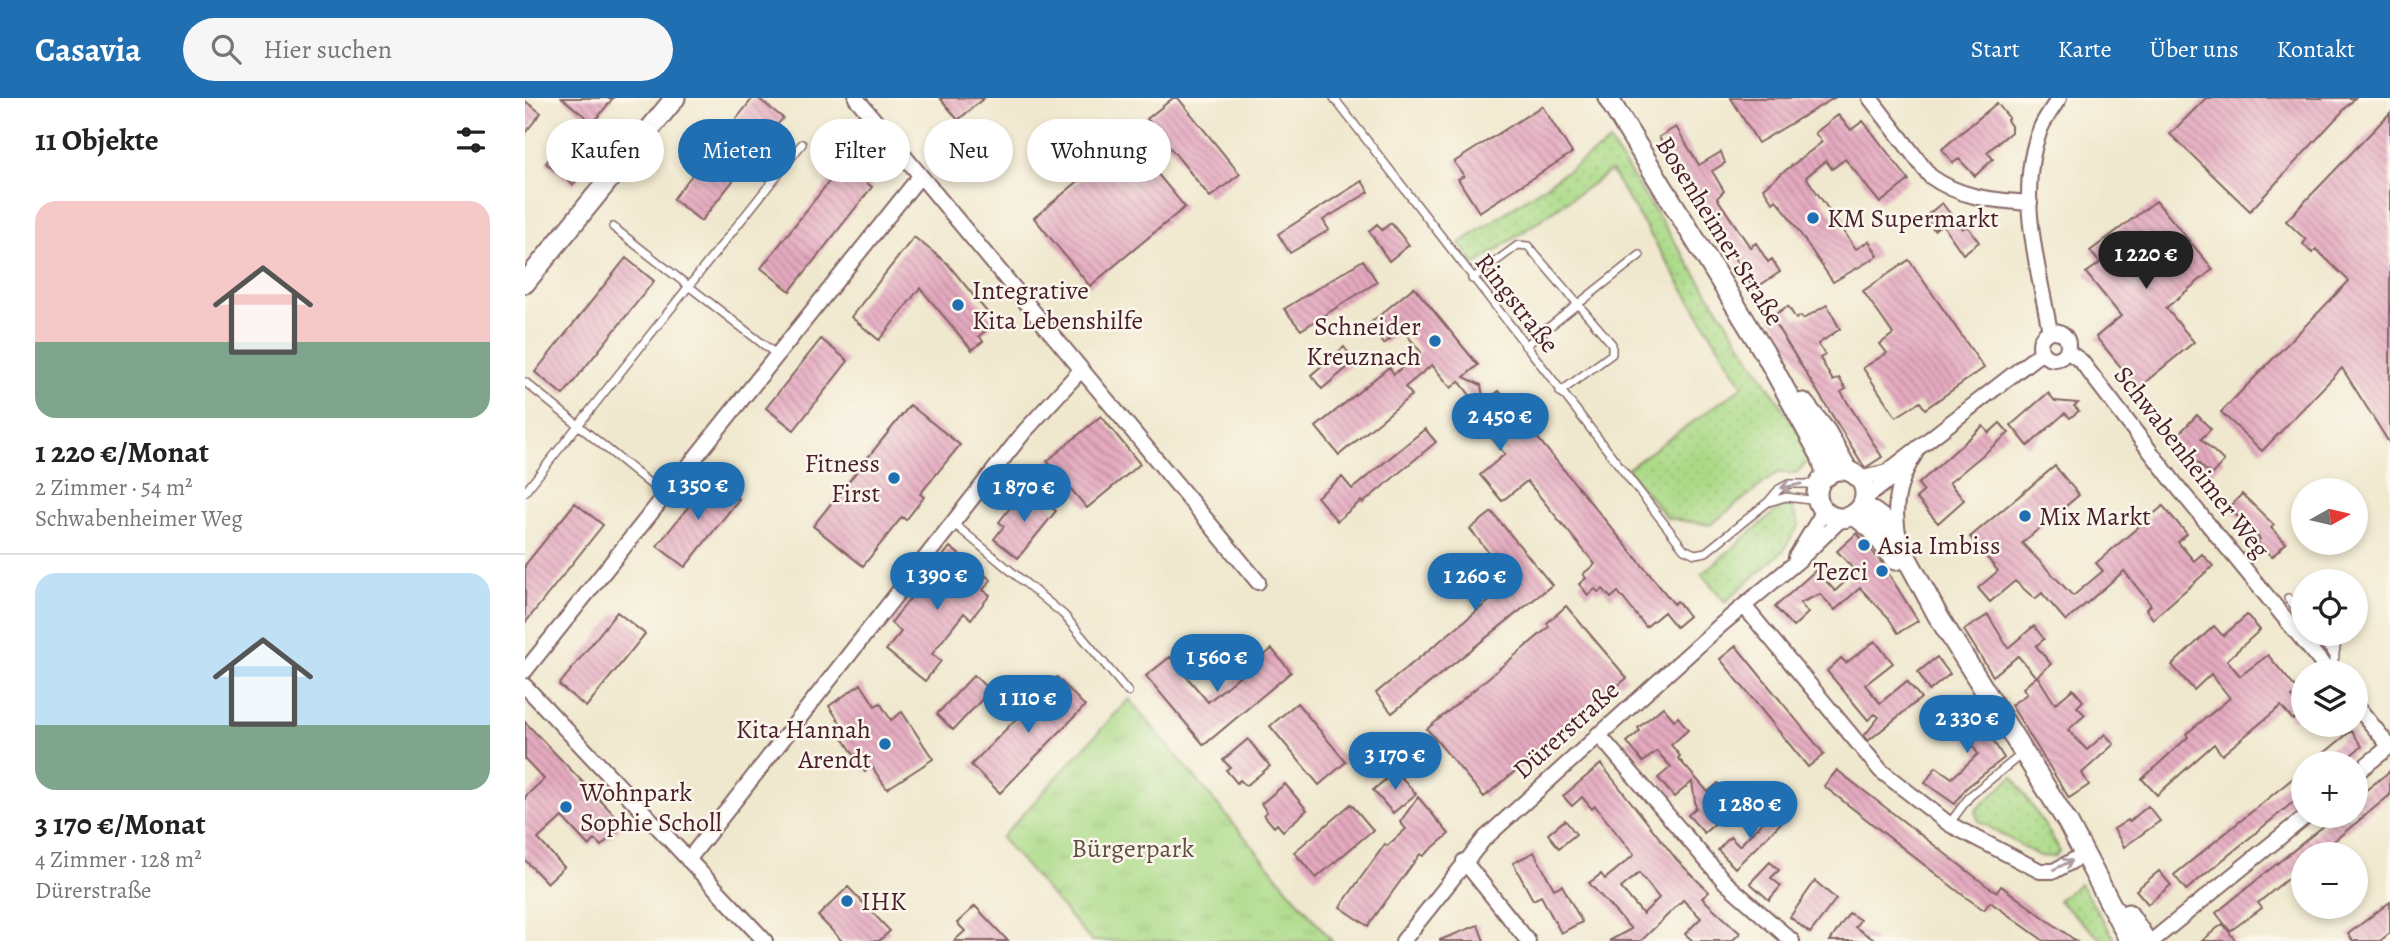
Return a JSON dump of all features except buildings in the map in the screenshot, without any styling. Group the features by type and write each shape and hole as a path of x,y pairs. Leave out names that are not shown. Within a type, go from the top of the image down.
{"street":[{"path":"525,283 675,98"},
{"path":"856,98 1258,582"},
{"name":"Bosenheimer Straße","path":"1608,98 1766,355 1821,456 1839,501 1872,529 1938,616"},
{"path":"1870,98 1930,176 1942,184 1974,199 2030,203"},
{"path":"2050,332 2030,203 2031,164 2040,130 2059,98"},
{"path":"525,671 920,176"},
{"path":"2042,352 2055,359 2067,351 2063,334 2050,332"},
{"path":"2042,352 2041,340 2050,332"},
{"name":"Schwabenheimer Weg","path":"2067,351 2081,361 2176,485 2321,660"},
{"path":"1839,501 1854,475 1887,472 2042,352"},
{"name":"Bosenheimer Straße","path":"1766,355 1826,432 1854,475 1839,501"},
{"path":"688,860 1045,406 1081,370"},
{"path":"1902,549 1895,514 1898,489 1906,468 1918,450"},
{"path":"1839,501 1906,468"},
{"name":"Bosenheimer Straße","path":"1839,501 1881,518 1902,549 1938,616 2085,854 2145,941"},
{"name":"Dürerstraße","path":"1403,941 1464,862 1517,807 1782,574 1839,501"},
{"path":"1744,606 1881,771 1949,824 2040,871 2054,871 2085,854"},
{"path":"525,685 765,941"},
{"path":"2368,721 2390,747 2368,764"},
{"path":"1598,734 1724,882 1792,941"},
{"path":"2152,941 2291,827"},
{"name":"Bosenheimer Straße","path":"2085,854 2130,941"},
{"path":"1464,862 1528,941"}],"lane":[{"name":"Ringstraße","path":"1334,98 1683,549 1695,554 1706,552 1788,484 1839,501"},
{"path":"525,492 803,144"},
{"path":"613,227 777,355"},
{"path":"1472,279 1523,244 1579,304 1614,349 1612,354 1560,392"},
{"path":"1525,346 1640,255"},
{"path":"525,382 666,496"},
{"path":"1768,502 1786,497 1839,501"},
{"path":"952,523 1064,615 1128,692"},
{"path":"2288,598 2291,602"},
{"path":"2326,646 2335,657"},
{"path":"2334,660 2336,646"},
{"path":"1949,824 1970,796 2023,752"}],"green space":[{"path":"1610,142 1814,456 1796,473 1777,473 1710,525 1667,518 1627,469 1743,386 1611,171 1475,265 1460,243"},
{"path":"1791,505 1799,525 1783,551 1725,602 1702,574 1776,511"},
{"name":"Bürgerpark","path":"1129,699 1332,941 1091,941 1001,838"},
{"path":"2013,776 2057,845 2059,852 2054,857 2039,856 1979,821 1975,811"},
{"path":"2080,884 2116,941 2103,941 2058,900"}],"place":[{"name":"KM Supermarkt","path":"1813,218"},
{"name":"Integrative Kita Lebenshilfe","path":"958,305"},
{"name":"Schneider Kreuznach","path":"1435,341"},
{"name":"Fitness First","path":"894,478"},
{"name":"Mix Markt","path":"2025,516"},
{"name":"Asia Imbiss","path":"1864,545"},
{"name":"Tezci","path":"1882,571"},
{"name":"Kita Hannah Arendt","path":"885,744"},
{"name":"Wohnpark Sophie Scholl","path":"566,807"},
{"name":"IHK","path":"847,901"}]}
